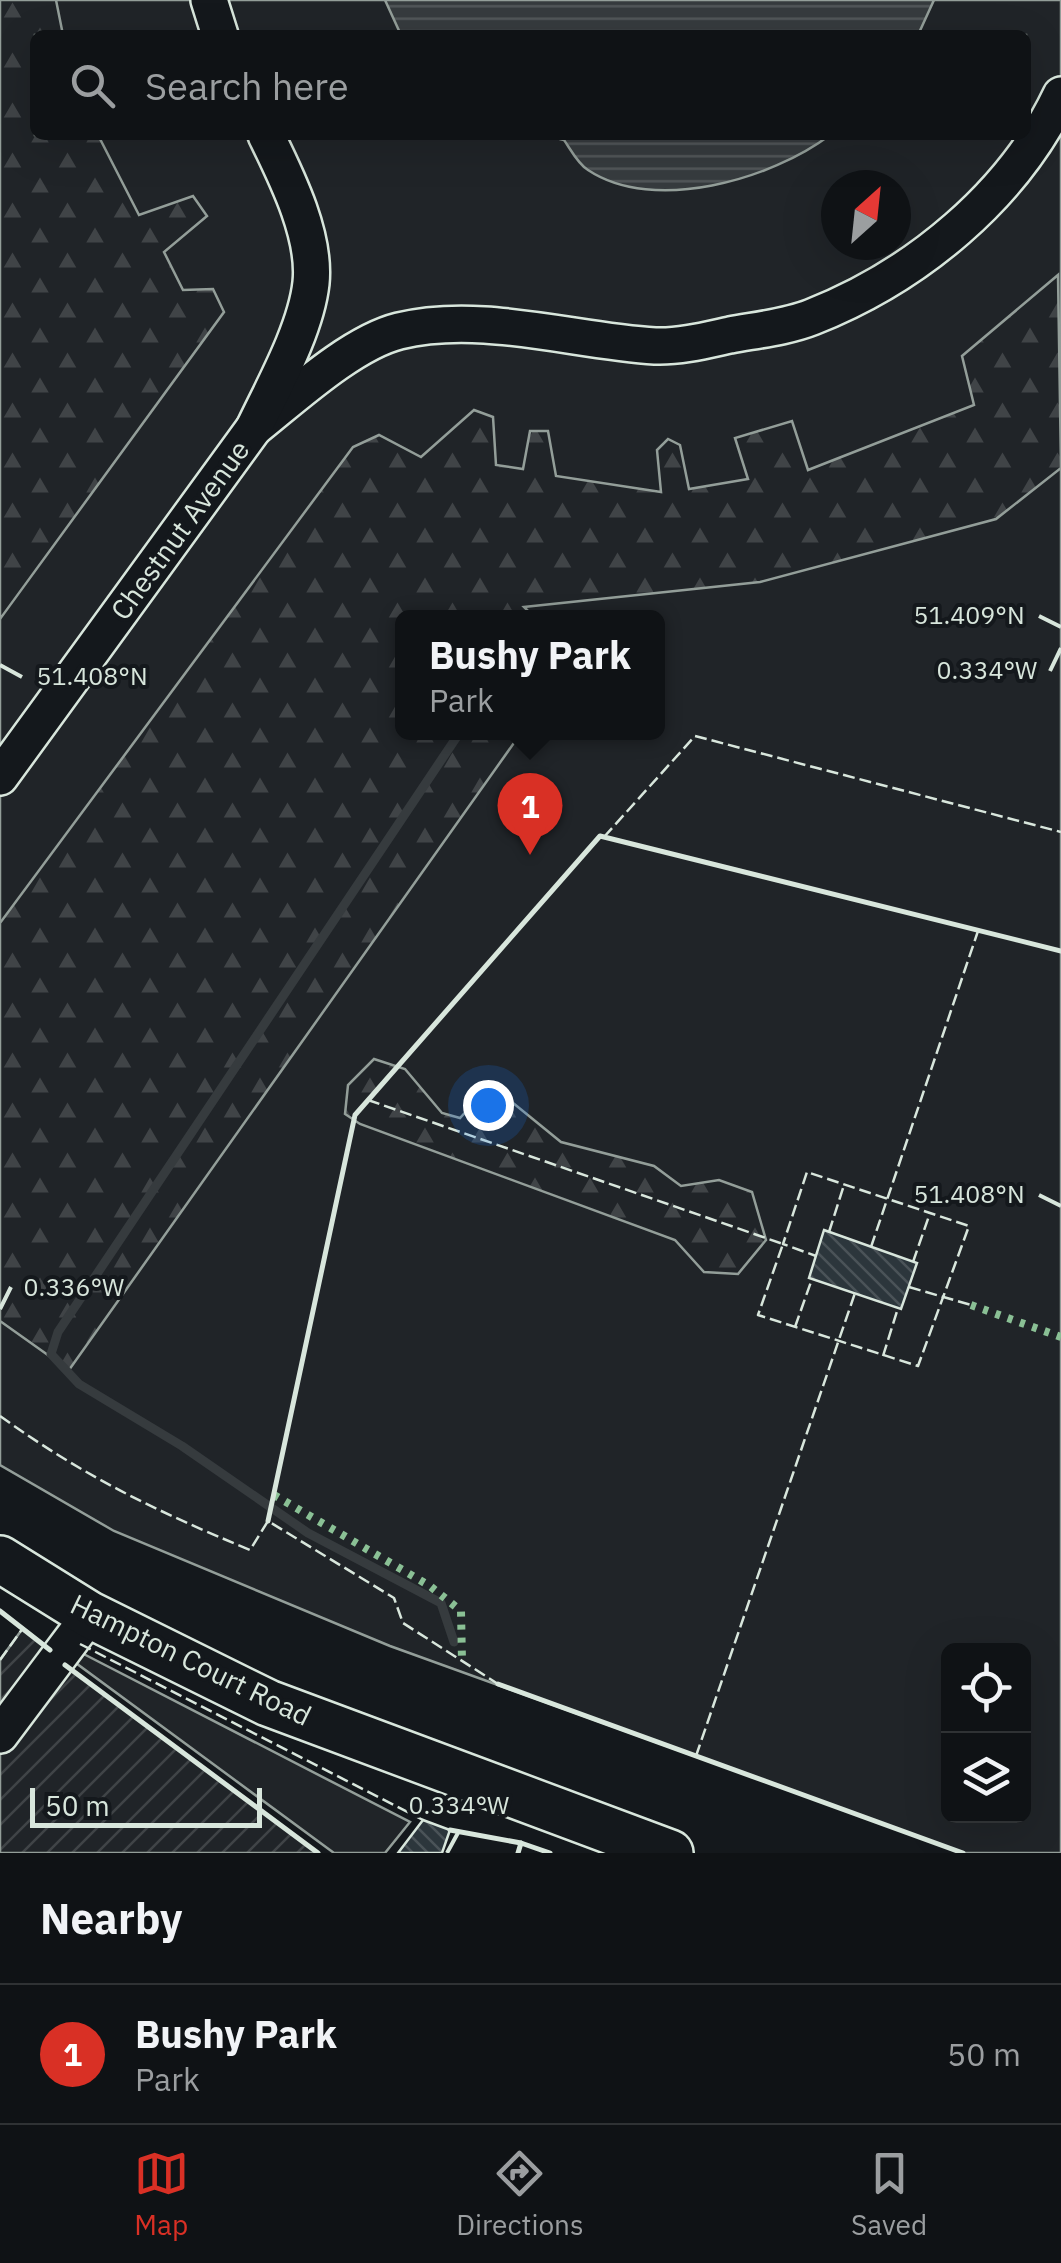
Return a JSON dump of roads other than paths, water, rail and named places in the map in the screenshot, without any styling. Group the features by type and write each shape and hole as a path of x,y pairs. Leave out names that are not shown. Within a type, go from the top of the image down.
{"main road":[{"name":"Hampton Court Road","path":"0,1559 90,1615 268,1703 670,1853"}],"street":[{"path":"209,0 218,30"},
{"name":"Chestnut Avenue","path":"1031,140 1061,94"},
{"name":"Chestnut Avenue","path":"0,777 254,428 285,364 311,282 306,240 268,140"},
{"name":"Chestnut Avenue","path":"254,428 356,353 397,332 456,326 660,346 808,318 846,302 958,228 997,192 1031,140"},
{"path":"304,307 320,332 356,353"},
{"path":"0,1735 90,1615"}],"waterway":[{"path":"454,1642 441,1603 308,1533 182,1446 79,1384 51,1354 58,1332 455,740"}],"place":[{"name":"Bushy Park","path":"530,855"}]}
